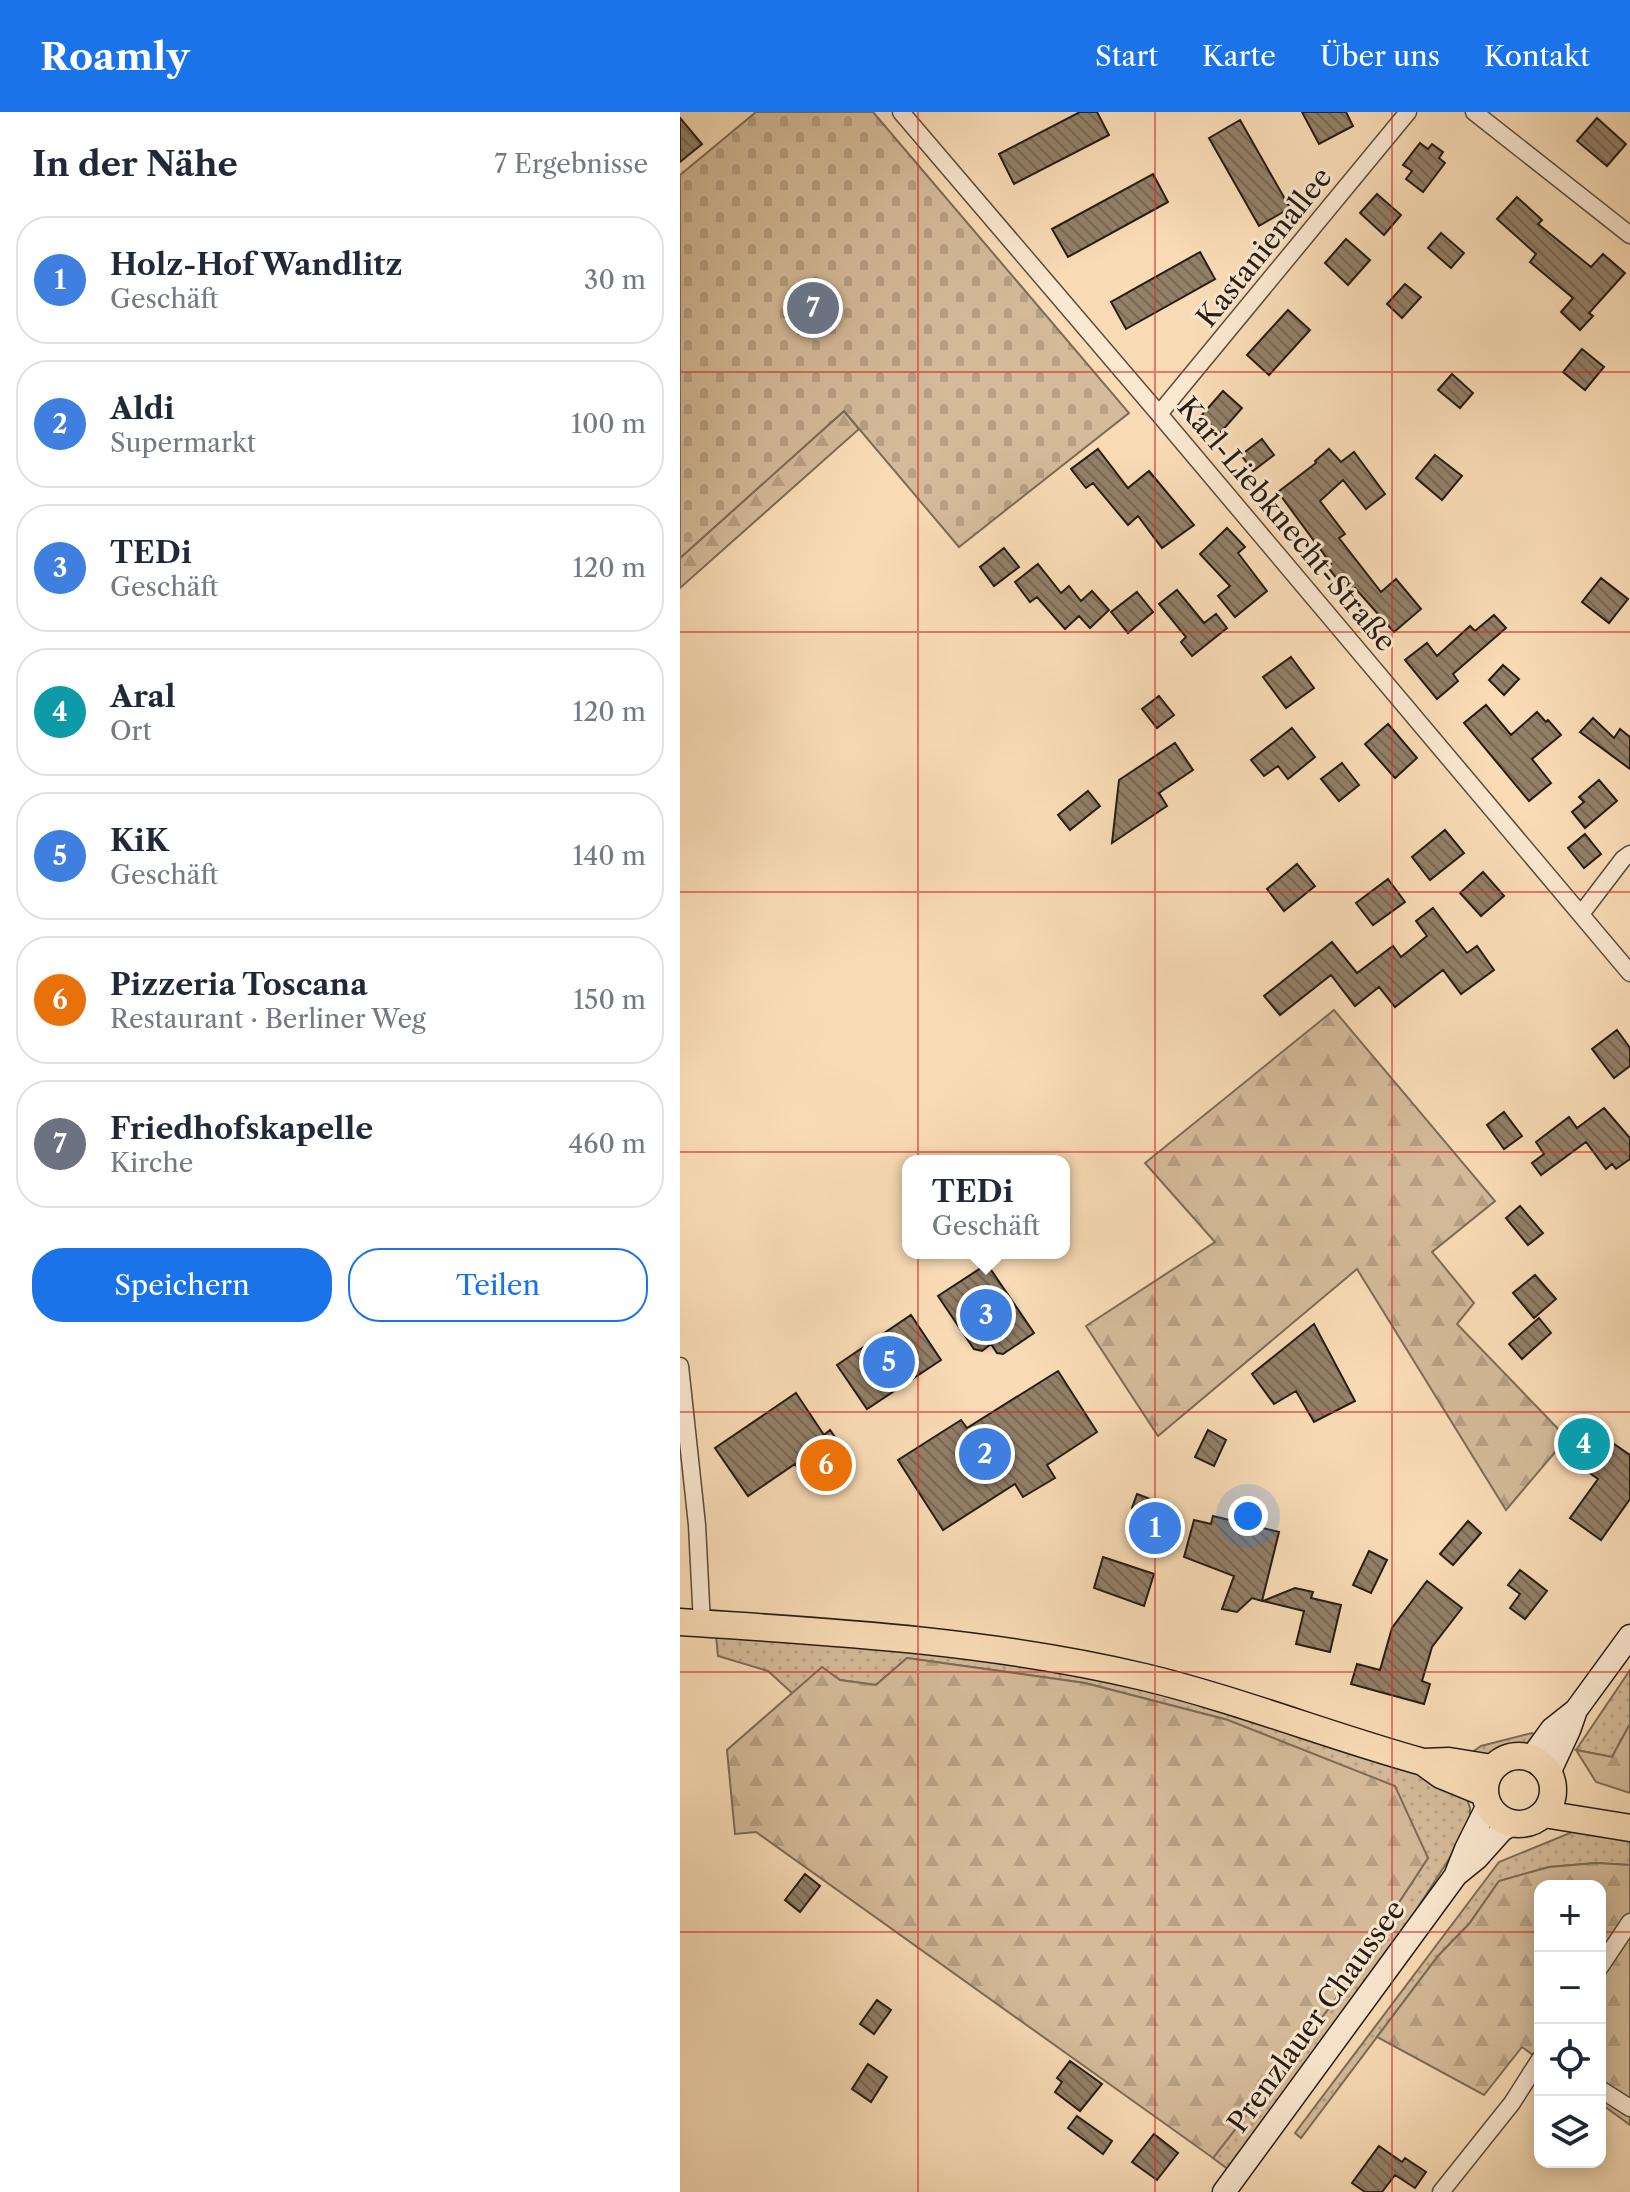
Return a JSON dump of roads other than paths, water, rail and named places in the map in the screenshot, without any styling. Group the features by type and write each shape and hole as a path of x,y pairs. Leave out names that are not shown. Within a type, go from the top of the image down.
{"main road":[{"path":"691,1623 886,1637 1033,1654 1142,1676 1223,1697 1423,1762 1441,1775 1488,1789"},
{"path":"1544,1814 1630,1828 1545,1773 1510,1757 1488,1789 1494,1814 1512,1824 1524,1824 1544,1814 1553,1798 1545,1773 1552,1729 1576,1710 1630,1636"},
{"name":"Prenzlauer Chaussee","path":"1456,1875 1488,1789"},
{"name":"Prenzlauer Chaussee","path":"1224,2192 1456,1875 1512,1824"}],"street":[{"name":"Karl-Liebknecht-Straße","path":"901,112 1630,973"},
{"name":"Kastanienallee","path":"1159,414 1408,112"},
{"path":"1474,112 1630,235"},
{"path":"1581,914 1630,854"},
{"path":"680,1366 697,1525 691,1623"},
{"path":"1606,1958 1630,1922"},
{"path":"1441,2192 1512,2103 1534,2068"},
{"path":"1606,2093 1630,2108"}],"place":[{"name":"Friedhofskapelle","path":"813,308"},
{"name":"TEDi","path":"986,1315"},
{"name":"KiK","path":"889,1362"},
{"name":"Aral","path":"1584,1444"},
{"name":"Aldi","path":"985,1454"},
{"name":"Pizzeria Toscana","path":"826,1465"},
{"name":"Holz-Hof Wandlitz","path":"1155,1528"}]}
